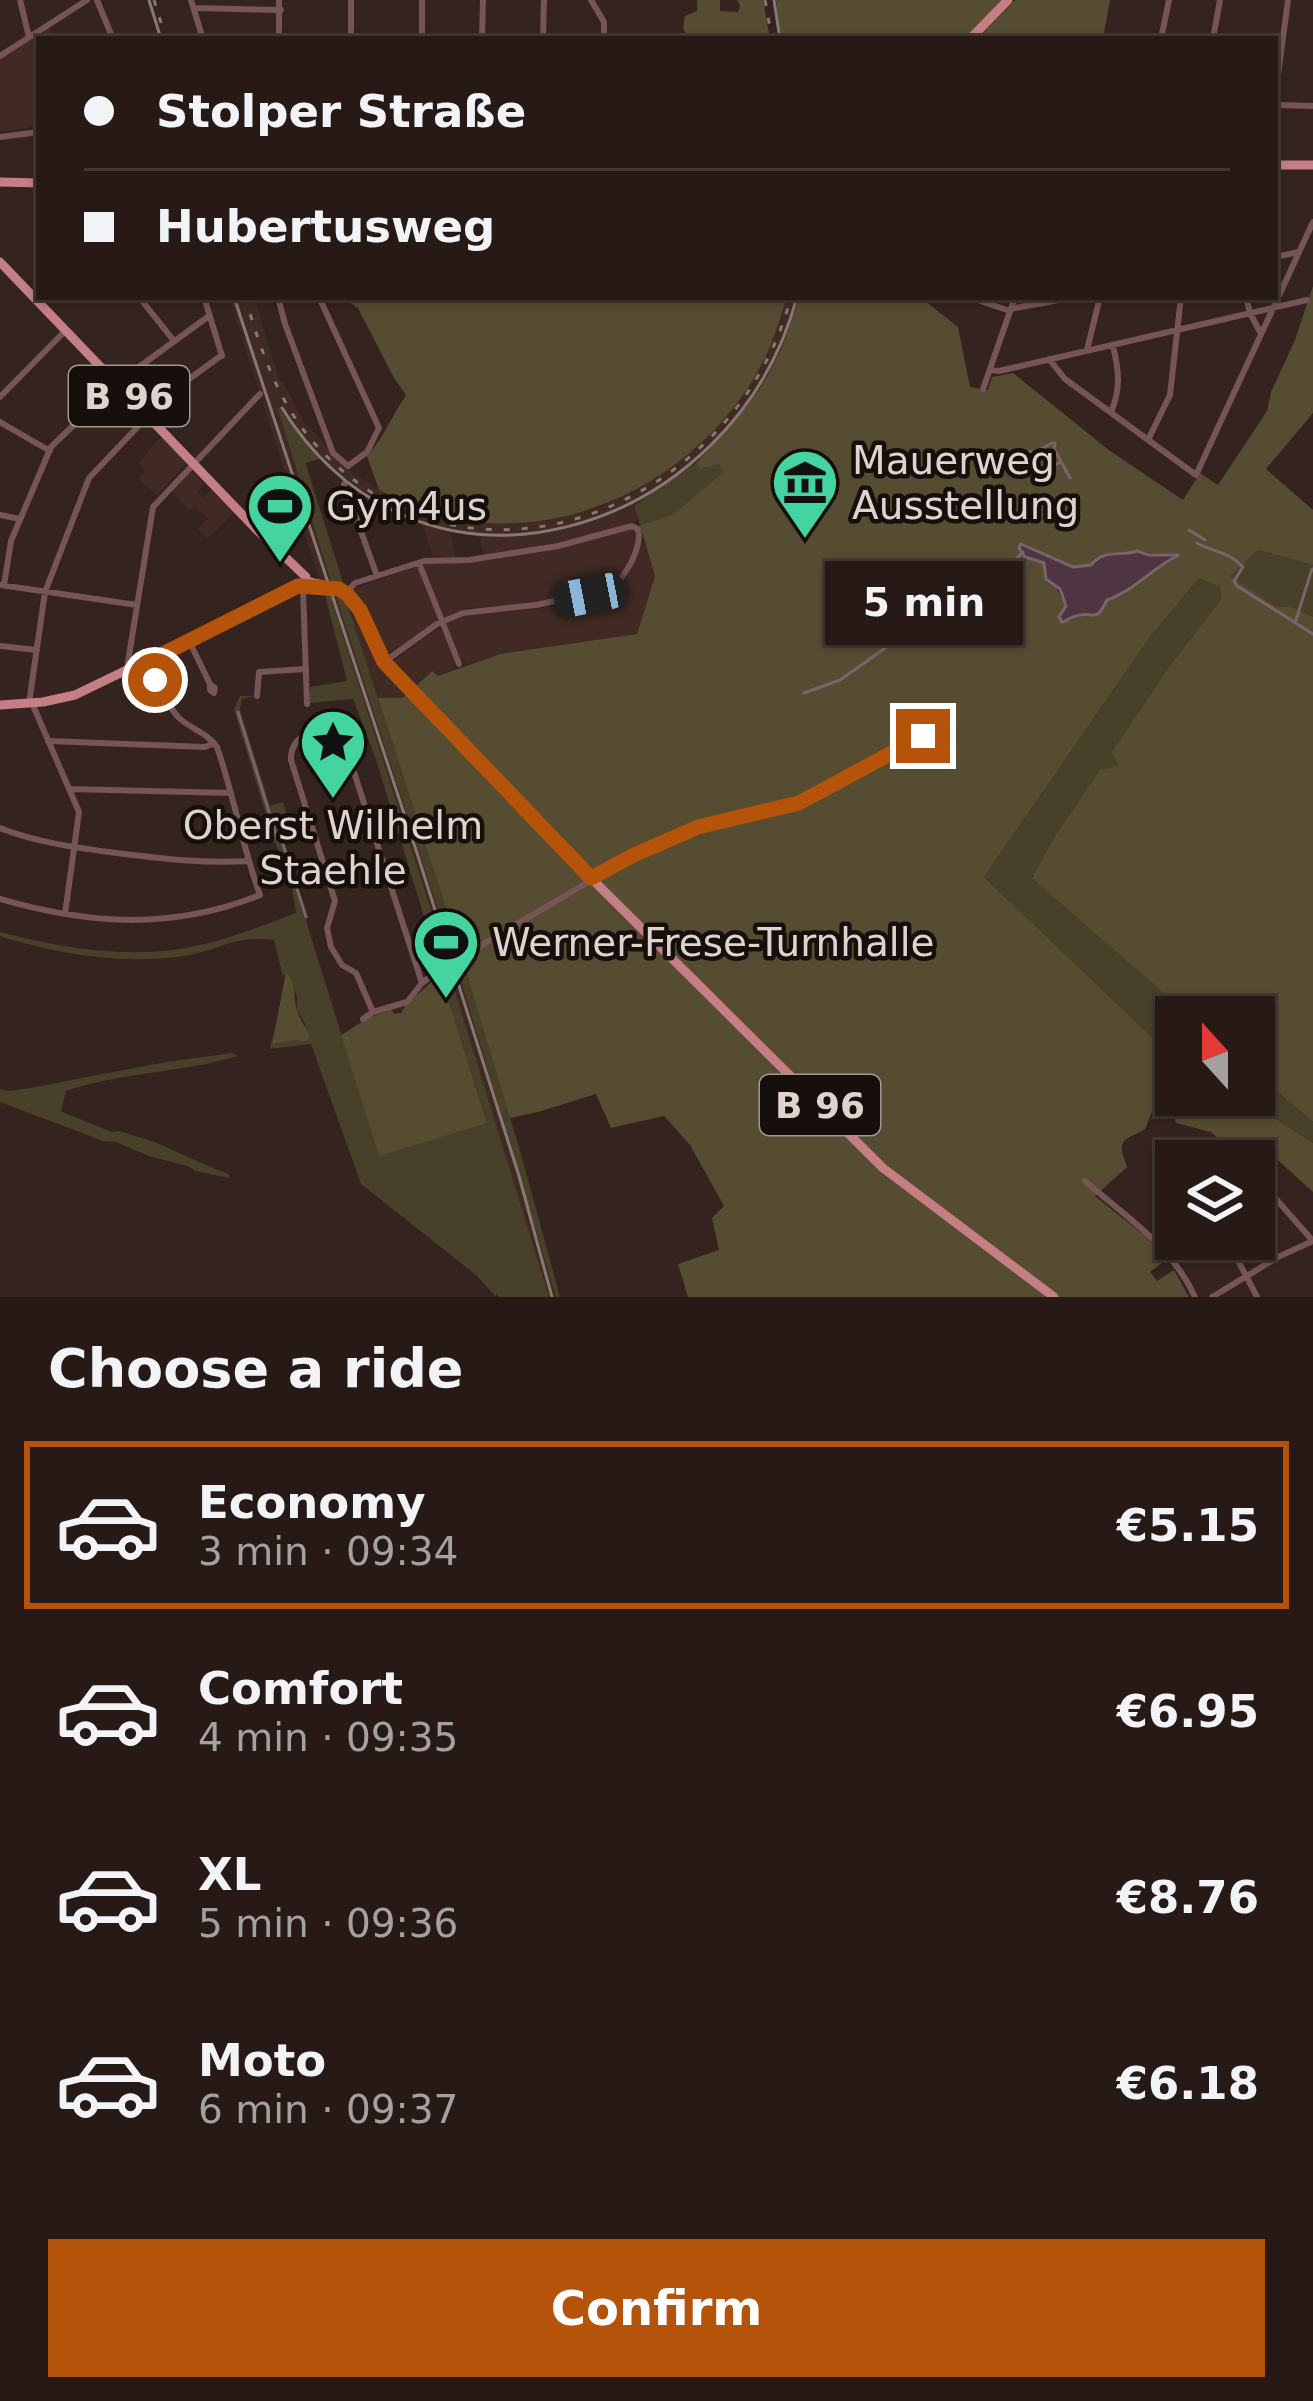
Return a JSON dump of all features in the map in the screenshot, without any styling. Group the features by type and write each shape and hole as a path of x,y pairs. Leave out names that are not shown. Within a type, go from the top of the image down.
{"main road":[{"path":"973,36 1008,0"},
{"path":"1278,165 1313,165"},
{"path":"0,182 36,183"},
{"name":"B 96","path":"0,262 36,296"},
{"name":"B 96","path":"40,300 305,584"},
{"path":"0,705 69,698 305,584 343,592"},
{"name":"B 96","path":"343,592 360,610 384,662 591,878 894,1178 1054,1297"}],"street":[{"path":"20,0 29,38"},
{"path":"0,56 87,0"},
{"path":"97,0 112,36"},
{"path":"279,36 282,0"},
{"path":"351,0 351,36"},
{"path":"422,0 422,36"},
{"path":"482,36 483,0"},
{"path":"543,36 544,0"},
{"path":"591,0 603,19 604,36"},
{"path":"1162,36 1168,0"},
{"path":"1214,36 1220,0"},
{"path":"1278,78 1288,0"},
{"path":"202,36 193,4 281,10"},
{"path":"1278,102 1313,106"},
{"path":"0,137 36,132"},
{"path":"1278,297 1313,222"},
{"path":"1278,256 1299,252"},
{"path":"141,300 175,342"},
{"path":"65,914 79,812 31,703 45,592 90,475 146,414 222,356 204,300"},
{"path":"279,300 332,453 346,465 367,452 379,428 320,300"},
{"path":"978,300 1010,310 1060,300"},
{"path":"983,389 1014,300"},
{"path":"1088,350 1099,300"},
{"path":"1148,440 1170,395 1181,300"},
{"path":"1247,300 1261,333"},
{"path":"1049,359 1065,379 1196,475 1277,300"},
{"path":"990,370 1307,300"},
{"path":"137,605 2,585 10,544 50,451 117,383 209,316"},
{"path":"0,397 66,330"},
{"path":"1111,412 1119,378 1113,345"},
{"path":"128,671 153,507 260,394"},
{"path":"0,422 50,451"},
{"path":"344,484 377,576"},
{"path":"0,515 20,519"},
{"path":"343,592 419,563 469,560 558,546 632,526 638,529 640,541 611,589 532,606 467,612 441,622 384,662"},
{"path":"419,563 459,664"},
{"path":"305,584 307,704"},
{"path":"190,641 210,684"},
{"path":"0,646 37,650"},
{"path":"0,899 65,914 148,922 177,919 261,893 214,742 179,718 143,664"},
{"path":"257,697 260,669 306,669"},
{"path":"373,1012 358,975 335,957 327,934 335,902 291,760 292,747 301,737 328,729 343,738 422,983"},
{"path":"363,1019 407,1002 422,983 634,855 698,827 799,803 932,730"},
{"path":"48,741 205,747 214,742"},
{"path":"69,789 231,793"},
{"path":"0,829 74,848 195,862 249,862"},
{"path":"1084,1181 1166,1251 1195,1297"},
{"path":"1212,1297 1313,1241 1275,1198"},
{"path":"1239,1260 1258,1297"}],"shaded area":[{"path":"697,0 720,0 720,11 738,12 737,0 763,0 769,36 687,36 685,16 697,11"},
{"path":"776,0 1003,0 968,36 781,36"},
{"path":"1015,0 1110,0 1104,36 980,36"},
{"path":"36,36 36,126 0,132 0,59"},
{"path":"1313,286 1313,413 1266,469 1313,510 1313,565 1258,550 1230,576 1277,607 1290,606 1313,617 1313,1122 1275,1090 1275,996 1167,996 1032,878 1100,770 1119,766 1112,752 1221,599 1220,587 1199,578 1150,637 984,877 1155,1040 1155,1104 1145,1129 1122,1145 1127,1167 1095,1196 1155,1246 1155,1260 1166,1260 1150,1272 1157,1281 1174,1270 1189,1297 688,1297 678,1264 719,1250 712,1218 724,1206 690,1145 664,1116 611,1128 596,1094 510,1118 378,698 401,698 416,691 432,671 438,676 500,654 637,634 655,576 640,525 672,515 723,473 719,464 700,469 696,463 760,388 798,300 924,300 958,327 970,387 988,390 992,377 1013,373 1110,451 1183,500 1200,473 1218,485 1267,411","holes":["1024,544 1073,567 1091,565 1099,558 1134,551 1177,556 1126,591 1069,621 1044,563 1025,557 1019,549"]},
{"path":"230,300 255,300 279,379 304,422 348,469 379,490 432,514 515,524 597,508 671,467 737,404 765,357 786,300 798,300 776,362 744,413 690,468 634,506 638,520 620,527 483,555 480,537 450,532 456,558 433,556 422,524 362,495 319,459 306,462 343,582 320,581"},
{"path":"346,300 786,300 768,351 743,395 684,458 649,482 570,515 485,523 430,512 379,490 367,456 406,395 358,308"},
{"path":"277,406 319,459 305,463 343,582 331,582"},
{"path":"162,436 187,463 157,496 138,478 145,470 138,463"},
{"path":"696,463 700,469 719,464 724,473 672,515 640,525 634,506"},
{"path":"191,470 204,484 197,493 203,498 211,490 234,513 207,539 198,529 209,518 188,509 171,491"},
{"path":"636,531 638,540 619,578 610,587 581,594 521,605 465,608 445,617 423,567 561,548"},
{"path":"644,541 655,576 637,634 500,654 465,665 460,658 447,623 465,616 584,602 606,595 624,582"},
{"path":"1021,544 1073,567 1137,551 1179,555 1107,600 1097,614 1062,622 1059,617 1066,606 1060,589 1046,579 1044,563 1025,557"},
{"path":"1258,550 1313,565 1313,617 1290,606 1277,607 1229,576"},
{"path":"415,567 436,622 385,654 354,589"},
{"path":"1199,578 1220,587 1221,599 1172,663 1120,766 1032,877 1167,996 1155,996 1155,1040 984,877 1150,637"},
{"path":"329,592 335,594 369,698 377,697 351,605 378,661 409,695 380,698 461,955 439,969 353,698 362,697"},
{"path":"329,592 448,963 439,969 375,756 353,699 310,703 310,687 347,681 325,595"},
{"path":"335,594 351,605 461,955 454,959"},
{"path":"437,629 457,668 437,676 432,671 414,688 394,661"},
{"path":"240,696 254,696 242,699 240,710 270,806 283,802 295,839 282,844 379,1155 487,1122 440,974 448,969 549,1297 499,1297 496,1293 496,1297 476,1275 361,1184 311,1044 270,1049 274,1028 272,1043 304,1042 305,1024 286,973 283,977 274,940 138,959 67,953 0,936 0,932 89,950 157,951 209,943 296,913 291,881 275,842 247,837 246,833 273,837 234,710"},
{"path":"463,960 560,1297 540,1297 440,974"},
{"path":"463,960 560,1297 556,1297 456,964"},
{"path":"286,972 310,1038 272,1044"},
{"path":"440,974 487,1123 379,1156 341,1035 370,1017 391,1010 401,1013"},
{"path":"232,1053 238,1056 66,1091 61,1111 160,1145 229,1174 229,1178 103,1141 0,1102 0,1089 30,1088"},
{"path":"1275,1090 1313,1122 1313,1143 1271,1116 1275,1116"},
{"path":"1174,1116 1271,1116 1313,1143 1313,1192 1275,1158 1275,1140 1220,1140 1211,1132 1176,1123"}],"waterway":[{"path":"1005,457 1052,443"},
{"path":"1055,443 1070,478"},
{"path":"1035,475 1061,462"},
{"path":"1189,530 1205,540"},
{"path":"1197,543 1238,562 1243,567 1234,581 1237,586 1313,634"},
{"path":"1017,558 1023,552"},
{"path":"925,622 1001,565"},
{"path":"1295,623 1312,569"},
{"path":"804,693 840,680 918,625"},
{"path":"238,712 278,841"},
{"path":"283,844 306,917"}],"tram line":[{"path":"149,0 160,36"},
{"path":"774,0 780,36"},
{"path":"235,300 417,853 519,1176 552,1297"},
{"path":"282,408 343,478 414,520 491,535 570,526 644,496 710,446 763,379 796,300"}],"railway":[{"path":"154,0 165,36"},
{"path":"765,0 771,36"},
{"path":"246,300 280,393 315,444 378,496 448,524 520,529 592,514 658,481 716,432 761,370 790,300"}],"place":[{"name":"Mauerweg Ausstellung","path":"805,541"},
{"name":"Gym4us","path":"280,565"},
{"name":"Oberst Wilhelm Staehle","path":"333,801"},
{"name":"Werner-Frese-Turnhalle","path":"446,1001"}],"route":[{"path":"155,680 143,664 298,586 339,589 360,610 384,662 591,878 698,827 799,803 923,736"}]}
